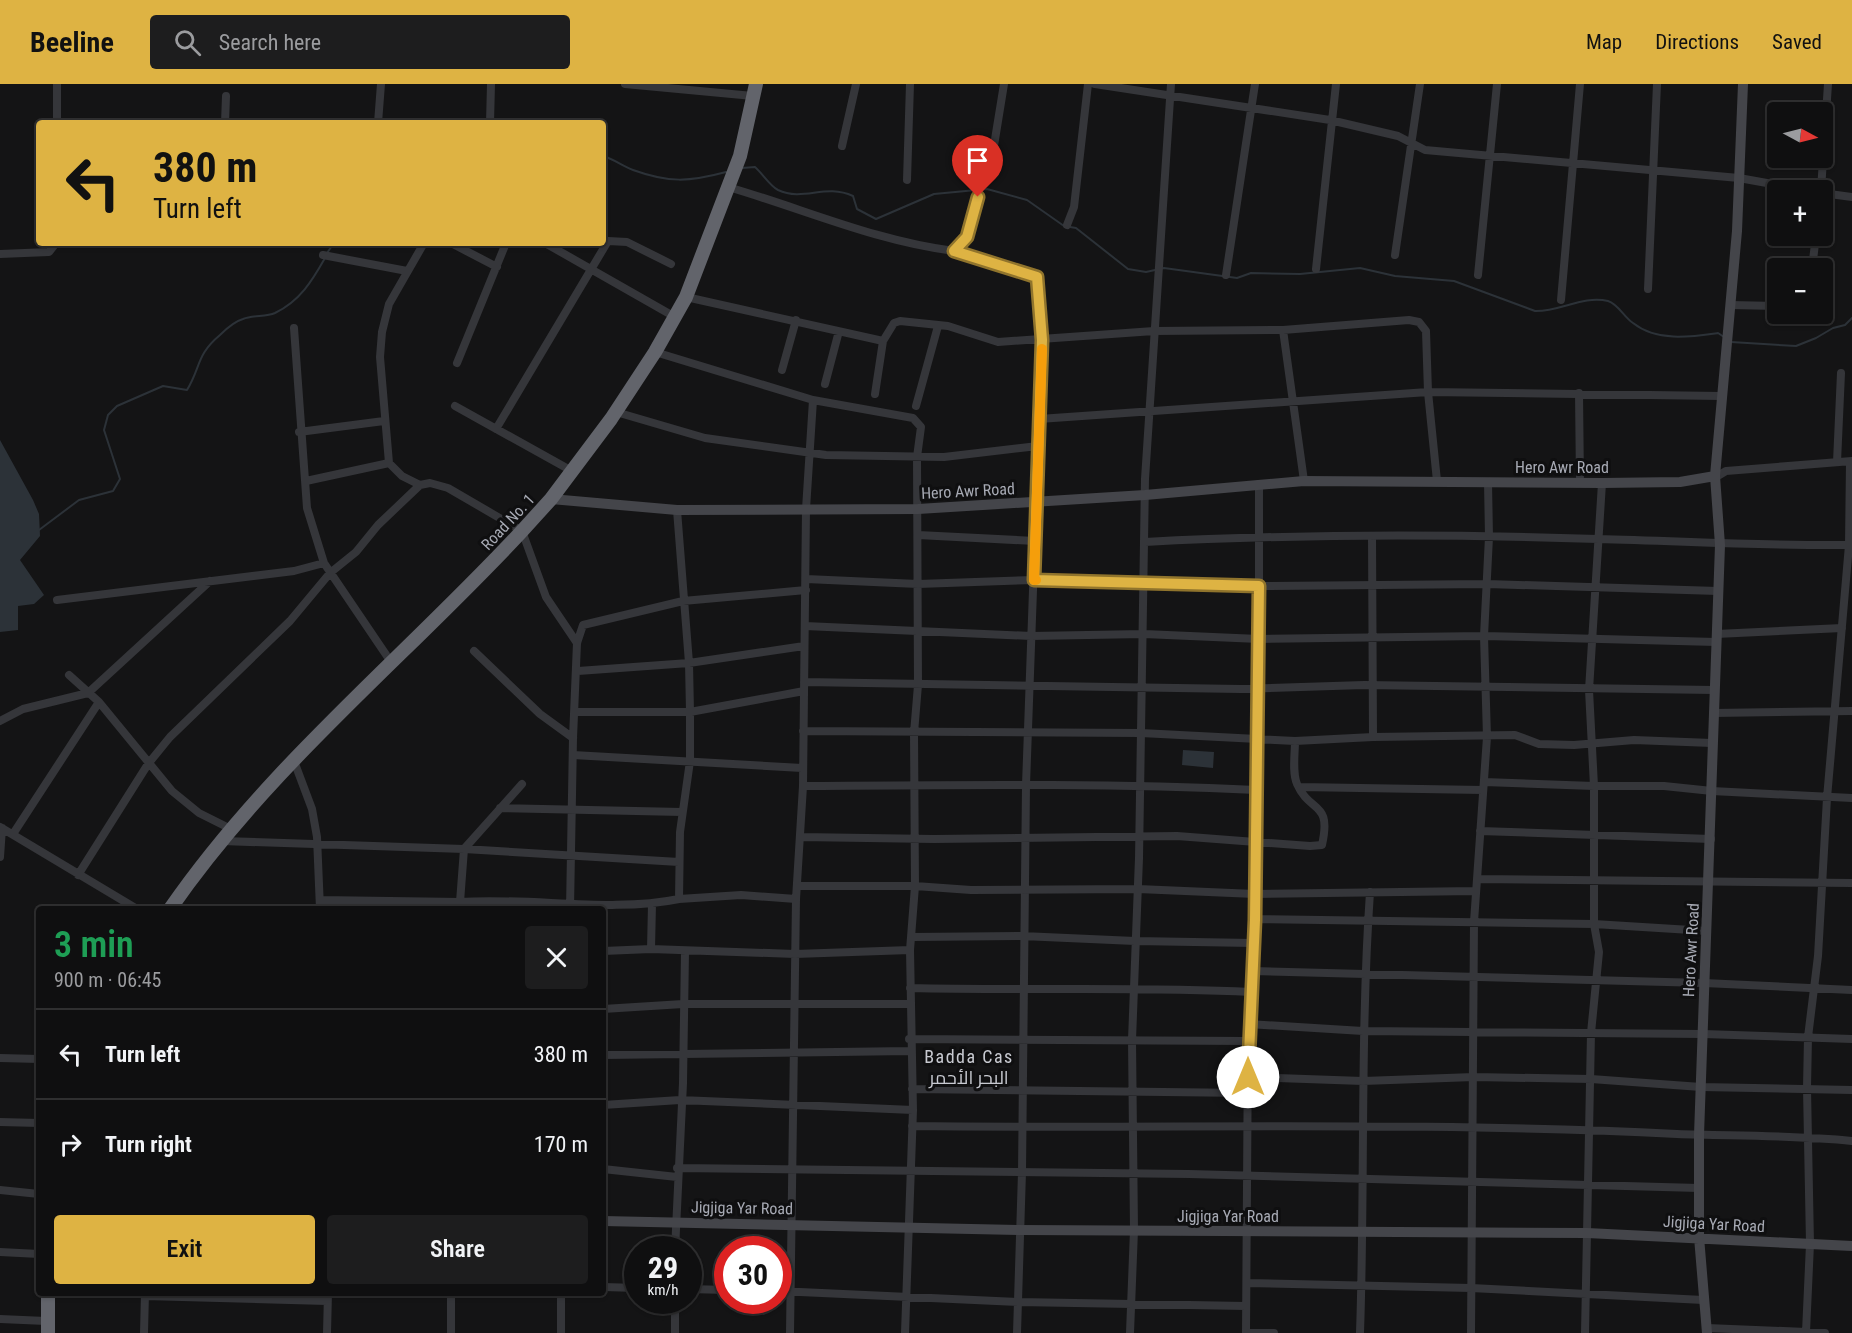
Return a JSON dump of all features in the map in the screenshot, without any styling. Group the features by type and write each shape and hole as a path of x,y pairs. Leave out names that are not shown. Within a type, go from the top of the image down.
{"highway":[{"name":"Road No. 1","path":"172,906 231,829 294,761 551,499 616,412 655,352 686,297 740,156 755,90"},
{"path":"47,1327 48,1296"}],"main road":[{"path":"1716,476 1739,178 1743,84"},
{"name":"Hero Awr Road","path":"551,499 676,510 918,509 1145,495 1304,481 1602,483 1680,482 1716,476 1720,545 1699,1135 1699,1237 1707,1331"},
{"name":"Jigjiga Yar Road","path":"606,1221 791,1223 1020,1230 1587,1233 1852,1246"}],"street":[{"path":"57,84 57,120"},
{"path":"378,120 381,84"},
{"path":"490,120 491,84"},
{"path":"625,84 755,90"},
{"path":"842,146 856,84"},
{"path":"907,180 910,84"},
{"path":"991,164 1004,84"},
{"path":"1067,225 1074,207 1088,84"},
{"path":"1095,84 1330,120 1398,136 1425,150 1739,178 1767,183"},
{"path":"1130,1333 1134,1230 1132,1040 1138,889 1145,495 1148,411 1171,84"},
{"path":"1227,275 1255,84"},
{"path":"1316,270 1335,84"},
{"path":"1395,255 1420,84"},
{"path":"1478,275 1488,155 1497,84"},
{"path":"1561,300 1580,84"},
{"path":"1648,289 1657,84"},
{"path":"1823,180 1828,84"},
{"path":"225,120 226,96"},
{"path":"728,187 796,207 880,237 954,251 1037,277 1042,340 1022,936 1022,1172 1017,1333"},
{"path":"1833,194 1852,197"},
{"path":"954,251 967,237 978,197"},
{"path":"606,244 608,241 616,240 627,242 671,264"},
{"path":"0,254 49,252 54,246"},
{"path":"420,485 402,476 389,463 380,357 382,332 389,304 422,246"},
{"path":"458,246 497,267"},
{"path":"457,363 505,246"},
{"path":"550,246 675,317"},
{"path":"496,429 605,246"},
{"path":"323,255 406,271"},
{"path":"686,297 883,341"},
{"path":"1730,305 1767,306"},
{"path":"782,370 796,320"},
{"path":"875,393 883,341 894,323 900,321 948,326 998,342 1154,331 1283,330 1409,320 1419,322 1426,331 1428,392 1437,481"},
{"path":"916,406 938,326"},
{"path":"294,328 299,432 306,481 307,508 324,563 391,662"},
{"path":"1283,330 1304,481"},
{"path":"825,384 839,331"},
{"path":"655,352 813,400 913,418 921,427 917,457 918,685 913,785 915,886 913,937 910,950 909,1039 913,1110 905,1333"},
{"path":"1837,462 1841,373"},
{"path":"1039,418 1428,392 1721,396"},
{"path":"1579,393 1580,483"},
{"path":"791,1236 796,886 803,786 806,509 813,400"},
{"path":"455,406 572,471"},
{"path":"616,412 705,438 826,455 944,457 1038,446"},
{"path":"299,432 384,421"},
{"path":"1716,476 1726,471 1851,462 1850,545 1834,711 1814,987 1808,1037 1807,1136 1810,1244 1806,1332"},
{"path":"306,481 389,463"},
{"path":"1471,1333 1470,1181 1474,1077 1474,922 1487,737 1488,687 1484,636 1489,537 1488,482"},
{"path":"78,875 148,764 170,737 290,621 330,573 356,552 378,525 420,485 430,483 448,488 522,531 546,597 578,643"},
{"path":"1585,1333 1589,1187 1588,1129 1592,1079 1591,1033 1599,952 1594,924 1592,836 1594,786 1589,690 1602,483"},
{"path":"1259,484 1261,536 1258,740 1255,920 1248,1024 1246,1333 1274,1333"},
{"path":"676,510 689,663 690,712 690,761 682,812 679,899"},
{"path":"918,535 1035,541"},
{"path":"1145,542 1261,536 1372,536 1599,538 1720,545 1850,545"},
{"path":"1372,536 1373,737"},
{"path":"57,600 294,571 324,563"},
{"path":"806,579 918,584 1034,580 1259,586 1487,584 1718,591"},
{"path":"0,721 32,706 88,693 210,581"},
{"path":"570,906 569,855 573,738 578,643 583,625 683,601 806,590"},
{"path":"805,626 1031,636 1144,634 1259,639 1484,636 1593,639 1716,638 1842,628"},
{"path":"578,672 689,663 804,645"},
{"path":"474,651 540,714 573,738"},
{"path":"69,675 99,702 172,791 199,813 231,829"},
{"path":"575,712 690,712 804,687 1030,685 1258,689 1371,686 1714,690"},
{"path":"13,834 99,702"},
{"path":"1713,713 1852,711"},
{"path":"803,731 1141,733 1294,741 1373,737 1515,735 1539,744 1634,740 1712,743"},
{"path":"800,837 1139,838 1197,836 1255,842 1322,844 1326,820 1321,810 1299,787 1294,741"},
{"path":"573,755 802,768"},
{"path":"294,761 312,809 318,845 320,905 460,906 502,900 570,906 652,904 679,899 741,895 796,899"},
{"path":"460,906 464,849 522,784"},
{"path":"803,786 1140,785 1256,790"},
{"path":"1299,787 1664,786 1712,791 1852,798"},
{"path":"500,808 682,812"},
{"path":"0,857 1,828 132,906"},
{"path":"1480,831 1710,838"},
{"path":"221,841 464,849 679,862"},
{"path":"1477,879 1852,883"},
{"path":"796,886 915,886 971,890 1138,889 1255,894 1476,891"},
{"path":"1360,1333 1364,1180 1363,1031 1370,892"},
{"path":"651,949 652,904"},
{"path":"1255,920 1594,924 1707,931"},
{"path":"913,937 1022,936 1253,943"},
{"path":"606,951 651,949 795,954 910,950"},
{"path":"674,1236 684,1053 683,1004 686,952"},
{"path":"1252,971 1595,982 1704,982 1852,990"},
{"path":"910,988 1023,991 1135,987 1251,992"},
{"path":"606,1009 683,1004 910,1004"},
{"path":"1248,1024 1363,1031 1703,1034 1852,1039"},
{"path":"909,1039 1248,1041"},
{"path":"606,1055 910,1051"},
{"path":"0,1058 36,1059"},
{"path":"1248,1077 1363,1081 1474,1077 1592,1079 1701,1087 1852,1090"},
{"path":"912,1089 1248,1093"},
{"path":"606,1105 680,1100 794,1107 913,1110"},
{"path":"0,1122 36,1124"},
{"path":"912,1126 1248,1125 1588,1129 1699,1135 1807,1136 1852,1141"},
{"path":"677,1168 1133,1174 1699,1188"},
{"path":"606,1169 676,1178"},
{"path":"0,1190 36,1194"},
{"path":"0,1252 36,1254"},
{"path":"1247,1283 1361,1288 1471,1288 1703,1300"},
{"path":"606,1287 624,1288"},
{"path":"792,1291 1018,1302 1246,1306"},
{"path":"144,1333 145,1296"},
{"path":"236,1296 327,1297 327,1333"},
{"path":"451,1296 451,1333"},
{"path":"561,1296 561,1333"},
{"path":"675,1314 675,1333"},
{"path":"790,1314 790,1333"},
{"path":"0,1319 47,1327"},
{"path":"1707,1331 1826,1333"}],"shaded area":[{"path":"0,440 39,514 40,536 20,560 44,595 34,604 18,606 18,630 0,632"},
{"path":"1183,750 1214,752 1213,768 1182,765"}],"waterway":[{"path":"606,157 633,170 668,179 701,178 726,172"},
{"path":"742,168 755,167 775,188 788,193 833,191 853,196 857,209 876,219 934,194 987,189 1027,200 1064,226"},
{"path":"1070,227 1076,228 1128,269 1146,272 1164,268 1237,278 1251,273 1300,274 1360,268 1395,276 1454,281 1535,311 1589,300 1608,301 1633,323 1652,333 1674,337 1718,333 1724,337"},
{"path":"327,253 332,246"},
{"path":"39,530 79,500 113,491 120,479 104,430 108,415 117,406 163,386 187,390 203,355 212,342 240,320 275,313 292,303 310,282 325,258"},
{"path":"1731,342 1796,346 1833,328 1845,325 1852,318"}],"slow traffic":[{"path":"1036,580 1034,580 1042,349"}],"district":[{"name":"Badda Cas البحر الأحمر","path":"969,1066"}],"route":[{"path":"978,197 967,237 954,251 1037,277 1042,340 1034,580 1259,586 1255,920 1248,1024 1248,1077"}]}
